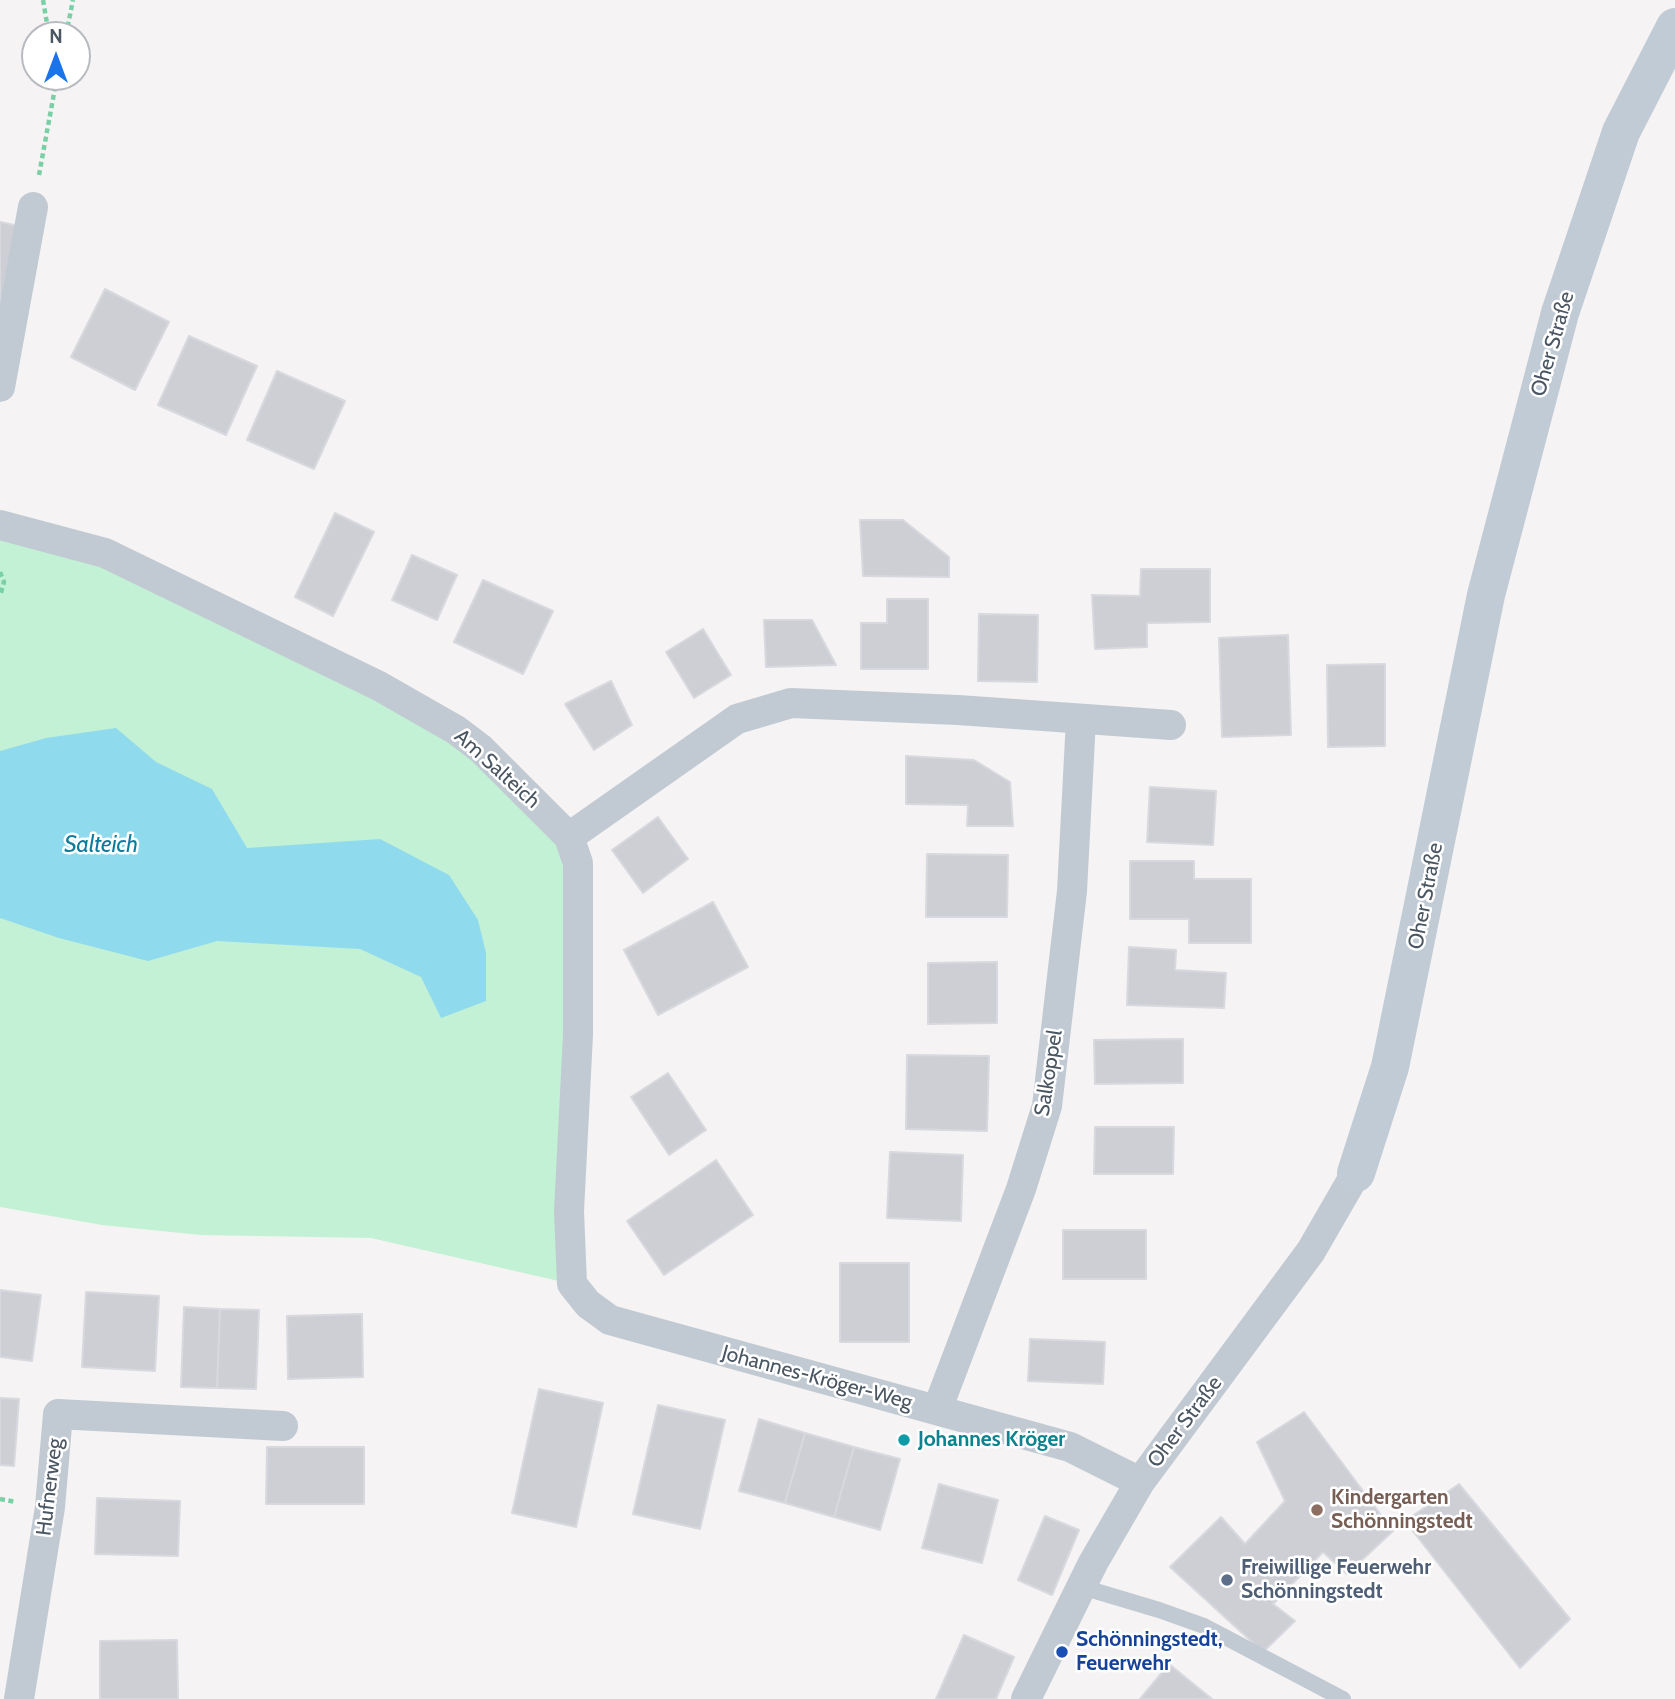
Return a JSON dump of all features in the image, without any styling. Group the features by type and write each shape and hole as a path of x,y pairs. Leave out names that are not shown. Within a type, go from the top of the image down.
{"street":[{"name":"Oher Straße","path":"1027,1699 1093,1563 1140,1482 1311,1251 1356,1173 1390,1067 1486,595 1560,313 1621,132 1675,27"},
{"path":"0,387 33,207"},
{"name":"Am Salteich","path":"0,525 105,553 379,686 456,730 481,749 569,836"},
{"path":"569,836 737,719 791,703 846,704 1171,725"},
{"name":"Salkoppel","path":"937,1410 1021,1189 1047,1106 1072,891 1081,719"},
{"name":"Johannes-Kröger-Weg","path":"569,836 578,863 578,1035 569,1211 572,1284 587,1304 610,1320 1070,1447 1140,1482"},
{"name":"Hufnerweg","path":"19,1699 50,1507 58,1414 283,1426"}],"lane":[{"path":"1082,1587 1203,1626 1343,1699"}],"path":[{"path":"43,0 47,21"},
{"path":"69,21 73,0"},
{"path":"33,207 54,91"},
{"path":"0,572 4,582 0,596"}],"green space":[{"path":"0,525 105,553 481,749 578,863 572,1284 371,1238 201,1235 102,1225 0,1207"}],"water":[{"name":"Salteich","path":"116,728 156,762 212,789 247,848 380,839 449,875 478,920 486,953 486,1001 441,1018 421,977 360,949 217,941 148,961 59,938 0,918 0,751 46,738"}],"building":[{"path":"0,222 19,226 0,309"},
{"path":"105,289 169,322 135,390 71,357"},
{"path":"189,336 257,366 226,435 158,405"},
{"path":"277,371 345,401 314,469 247,440"},
{"path":"335,513 374,532 333,616 295,597"},
{"path":"860,520 903,520 949,557 949,577 863,576"},
{"path":"412,555 457,575 437,620 392,600"},
{"path":"1141,569 1210,569 1210,622 1147,623 1147,647 1095,649 1092,595 1140,596"},
{"path":"483,580 553,611 523,674 454,642"},
{"path":"887,599 928,599 928,669 861,669 861,623 887,623"},
{"path":"979,614 1038,615 1037,682 978,681"},
{"path":"764,620 812,620 836,665 766,667"},
{"path":"703,629 731,675 694,698 666,652"},
{"path":"1288,635 1291,735 1222,737 1219,638"},
{"path":"1385,664 1385,746 1328,747 1327,665"},
{"path":"611,681 632,725 594,750 565,704"},
{"path":"906,756 974,760 1010,782 1013,826 967,826 968,805 906,804"},
{"path":"1150,787 1216,791 1213,845 1147,842"},
{"path":"658,817 688,859 643,893 612,850"},
{"path":"927,854 1008,855 1007,917 926,917"},
{"path":"1130,861 1194,861 1194,879 1251,879 1251,943 1189,943 1189,919 1130,919"},
{"path":"713,902 748,967 658,1015 624,950"},
{"path":"1129,947 1176,950 1175,970 1226,973 1224,1008 1127,1005"},
{"path":"997,962 997,1023 928,1024 928,963"},
{"path":"1183,1039 1183,1083 1095,1084 1094,1040"},
{"path":"907,1055 989,1056 987,1131 906,1129"},
{"path":"668,1073 706,1130 669,1155 631,1097"},
{"path":"1095,1127 1174,1127 1173,1174 1094,1174"},
{"path":"890,1152 963,1155 961,1221 887,1218"},
{"path":"716,1160 753,1215 664,1275 627,1221"},
{"path":"1063,1230 1146,1230 1146,1279 1063,1279"},
{"path":"840,1263 909,1263 909,1342 840,1342"},
{"path":"0,1290 41,1295 32,1361 0,1357"},
{"path":"86,1292 159,1296 155,1371 82,1367"},
{"path":"184,1307 220,1309 217,1388 181,1387"},
{"path":"220,1309 259,1310 256,1389 217,1388"},
{"path":"362,1314 363,1377 288,1379 287,1316"},
{"path":"1030,1339 1105,1342 1103,1384 1028,1381"},
{"path":"539,1389 603,1403 576,1527 512,1513"},
{"path":"0,1398 19,1399 14,1466 0,1465"},
{"path":"658,1405 725,1420 700,1529 633,1514"},
{"path":"1304,1412 1393,1531 1347,1574 1323,1552 1273,1604 1295,1621 1263,1652 1170,1567 1221,1517 1245,1544 1285,1501 1257,1442"},
{"path":"759,1419 805,1433 785,1503 739,1491"},
{"path":"805,1433 854,1447 834,1517 785,1503"},
{"path":"267,1447 364,1447 364,1504 266,1504"},
{"path":"854,1447 900,1459 880,1530 834,1517"},
{"path":"939,1484 998,1500 982,1563 922,1548"},
{"path":"1459,1484 1570,1619 1520,1668 1405,1521"},
{"path":"97,1498 180,1501 178,1556 95,1554"},
{"path":"1045,1516 1079,1530 1052,1595 1018,1580"},
{"path":"964,1635 1014,1657 996,1699 936,1699"},
{"path":"177,1640 178,1699 100,1699 100,1641"},
{"path":"1169,1664 1212,1699 1140,1699"}],"place":[{"name":"Johannes Kröger","path":"904,1440"},
{"name":"Kindergarten Schönningstedt","path":"1317,1510"},
{"name":"Freiwillige Feuerwehr Schönningstedt","path":"1227,1580"},
{"name":"Schönningstedt, Feuerwehr","path":"1062,1652"}]}
